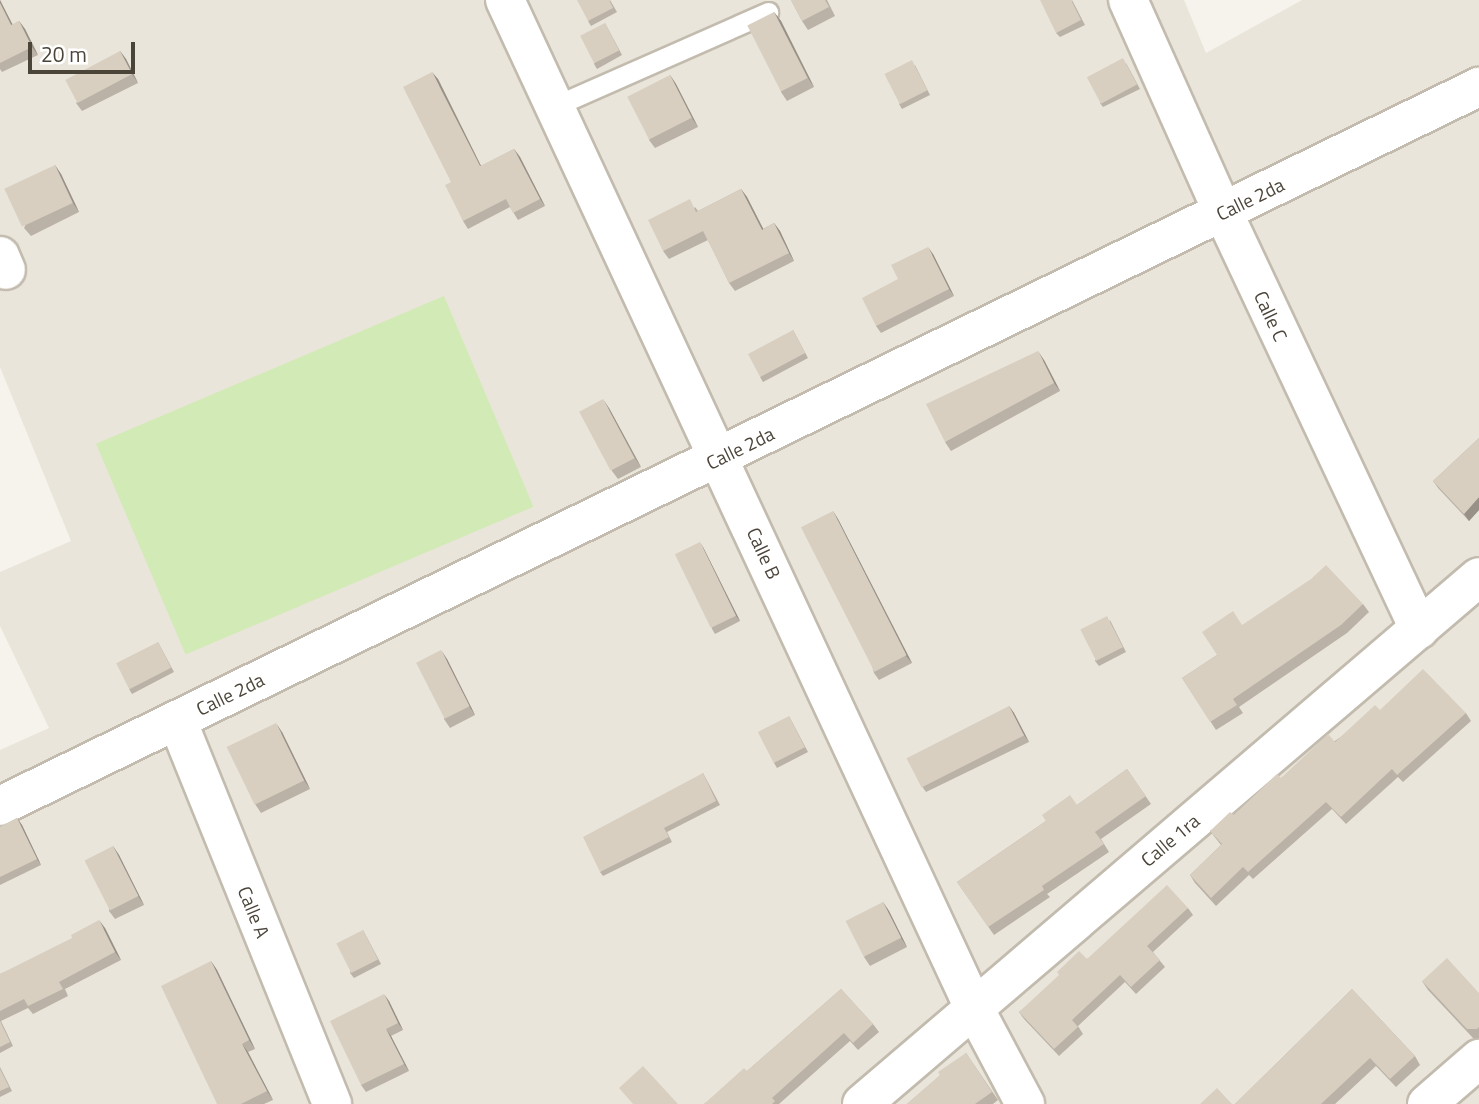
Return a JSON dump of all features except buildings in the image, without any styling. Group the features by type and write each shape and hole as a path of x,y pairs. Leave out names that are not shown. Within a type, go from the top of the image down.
{"street":[{"name":"Calle B","path":"505,0 973,1006 1025,1104"},
{"name":"Calle C","path":"1128,0 1223,212 1419,629"},
{"name":"Calle 2da","path":"0,806 1479,87"},
{"name":"Calle 1ra","path":"862,1104 973,1006 1479,577"},
{"name":"Calle A","path":"177,720 331,1104"},
{"path":"1427,1104 1479,1059"}],"lane":[{"path":"555,106 768,12"}],"shaded area":[{"path":"0,0 1184,0 1206,53 1302,0 1479,0 1479,1104 0,1104 0,750 49,728 0,626 0,572 71,541 0,367"}],"green space":[{"path":"444,296 533,507 186,654 96,444"}]}
